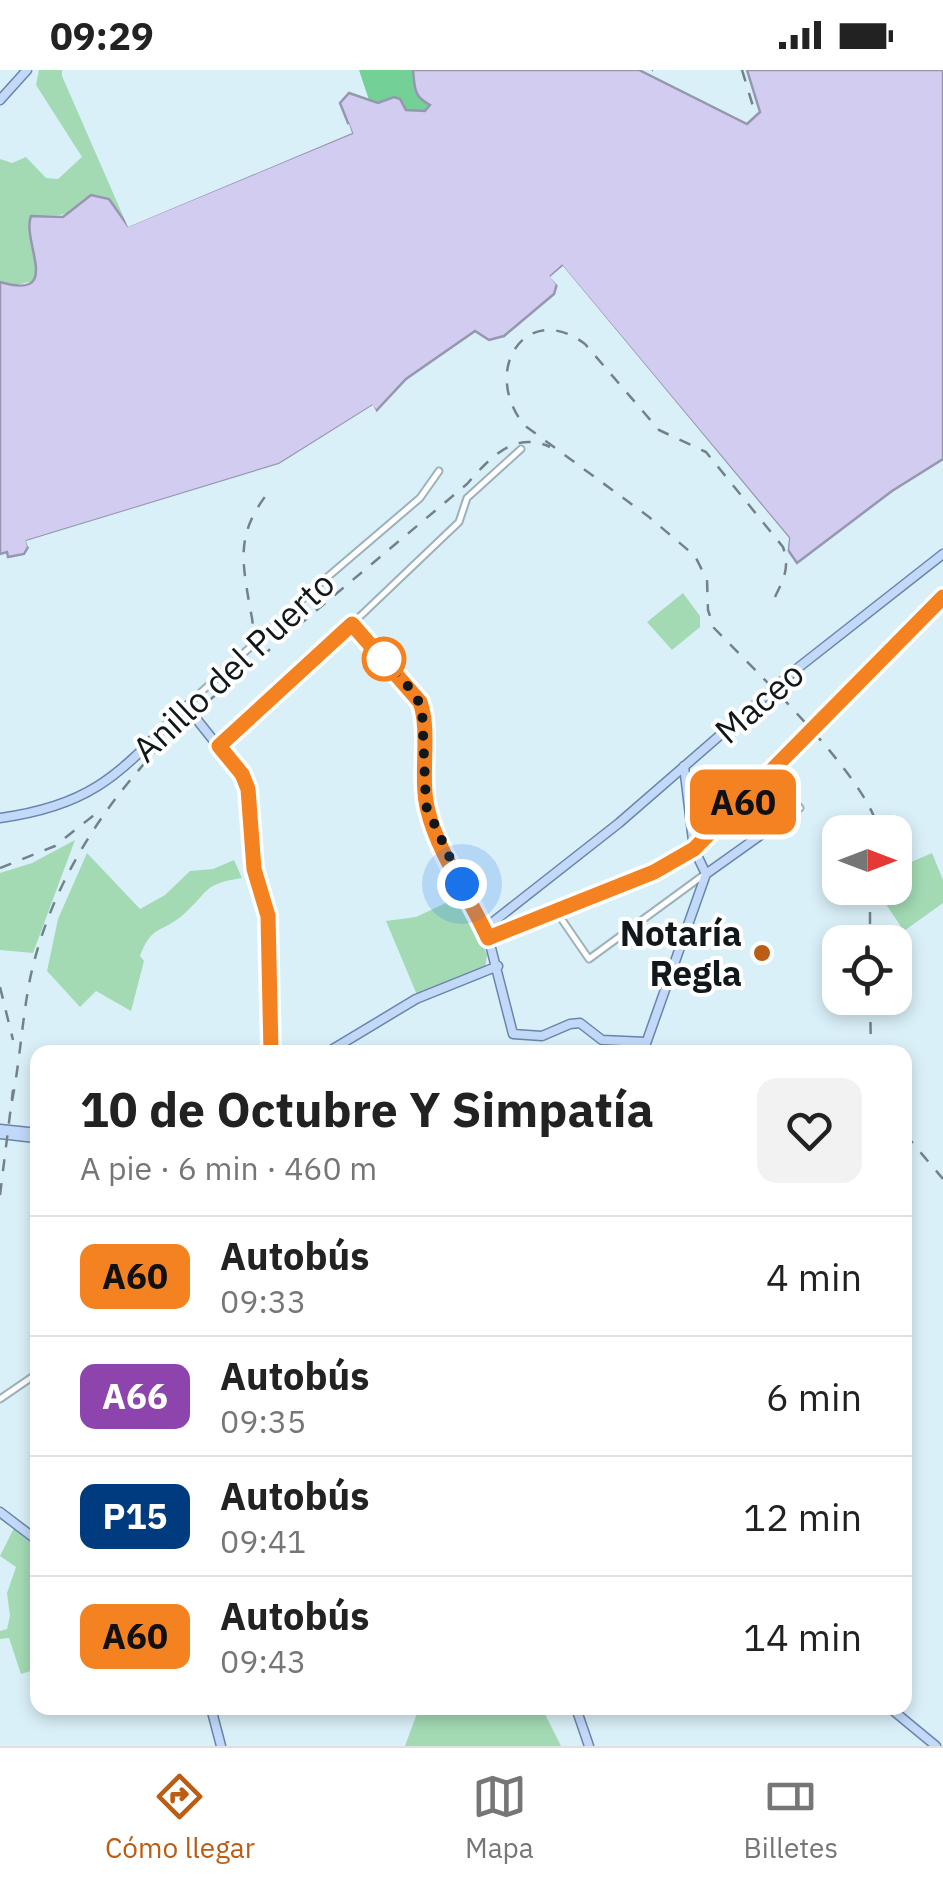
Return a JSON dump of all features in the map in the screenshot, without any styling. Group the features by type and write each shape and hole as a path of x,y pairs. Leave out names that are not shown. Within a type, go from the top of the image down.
{"main road":[{"path":"0,100 27,70"},
{"name":"Maceo","path":"491,938 542,886 794,671 943,554"},
{"path":"491,938 654,872 694,849 943,596"},
{"path":"219,746 352,624 420,702 429,816 491,938 513,1034 542,1036 580,1023 608,1041 646,1042"},
{"path":"186,706 242,774 248,789 254,869 268,916 271,1045"},
{"name":"Anillo del Puerto","path":"0,818 42,812 103,784 186,706"},
{"path":"684,766 694,849 706,874"},
{"path":"645,1045 706,874 779,822 754,790"},
{"path":"486,971 491,938"},
{"path":"340,1045 414,1000 498,966"},
{"path":"0,1131 30,1135"},
{"path":"0,1512 30,1535"},
{"path":"212,1715 221,1746"},
{"path":"578,1715 589,1746"},
{"path":"898,1715 936,1746"}],"street":[{"path":"352,624 459,522 467,498 521,449"},
{"name":"Anillo del Puerto","path":"186,706 316,586 420,498 439,470"},
{"path":"772,772 800,808 779,822"},
{"path":"556,911 588,959 706,874"},
{"path":"0,1399 30,1379"}],"green space":[{"path":"39,70 62,70 124,218 109,199 85,198 66,214 31,216 31,245 37,270 33,281 13,286 0,282 0,159 12,163 26,157 46,178 58,179 82,157 36,85"},
{"path":"359,70 413,70 414,81 430,105 425,111 406,110 400,99 394,97 378,103 369,100"},
{"path":"683,593 700,616 700,627 672,650 647,622"},
{"path":"75,840 33,953 0,950 0,873 32,863"},
{"path":"87,853 140,909 165,895 190,871 213,869 234,860 242,878 213,886 184,914 149,939 140,956 144,961 131,1011 96,991 80,1007 47,971 58,919"},
{"path":"932,853 943,880 943,903 912,925 900,925 886,905 912,905 912,862"},
{"path":"463,895 487,955 485,969 417,995 386,921 416,917"},
{"path":"15,1526 30,1538 30,1671 21,1674 9,1638 0,1639 0,1631 7,1629 10,1616 7,1593 16,1567 0,1556"},
{"path":"416,1715 546,1715 561,1746 405,1746"}],"shaded area":[{"path":"413,70 639,70 747,124 760,112 747,70 943,70 943,459 892,491 797,563 788,550 789,538 562,266 551,276 557,284 554,294 504,336 489,340 475,331 406,379 376,411 372,406 279,464 27,541 24,554 0,554 0,282 19,286 30,283 35,276 31,216 63,217 91,195 109,199 128,226 352,133 340,103 349,93 378,103 394,97 400,99 406,110 425,111 430,105 418,95"}],"pier":[{"path":"349,124 352,133 128,227 124,218 129,216 130,220 346,130 344,126"},
{"path":"563,266 789,538 787,556 784,540 562,273 557,277 560,288 550,277"},
{"path":"373,405 377,413 371,412 281,468 28,547 26,541 279,464"}],"railway":[{"path":"742,70 755,113"},
{"path":"775,597 786,567 783,547 706,452 659,430 585,344 564,333 545,330 516,347 507,383 512,404 524,425 695,556 707,580 708,610 714,628 833,755 873,815"},
{"path":"12,1101 30,979 54,904 91,834 138,771 193,714 467,484 493,457 525,442 550,447"},
{"path":"238,668 249,650 253,633 245,576 246,535 267,494"},
{"path":"0,868 55,846 94,815"},
{"path":"870,905 870,925"},
{"path":"0,987 13,1040"},
{"path":"870,1015 871,1045"},
{"path":"0,1195 13,1090"},
{"path":"912,1142 943,1179"}],"bus line":[{"name":"A60","path":"271,1045 268,916 254,869 248,789 242,774 219,746 352,624 420,702 424,716 426,806 488,938 654,872 694,849 943,597"}],"place":[{"name":"Notaría Regla","path":"762,953"}],"route":[{"path":"384,659 422,708 426,806 462,884"}]}
